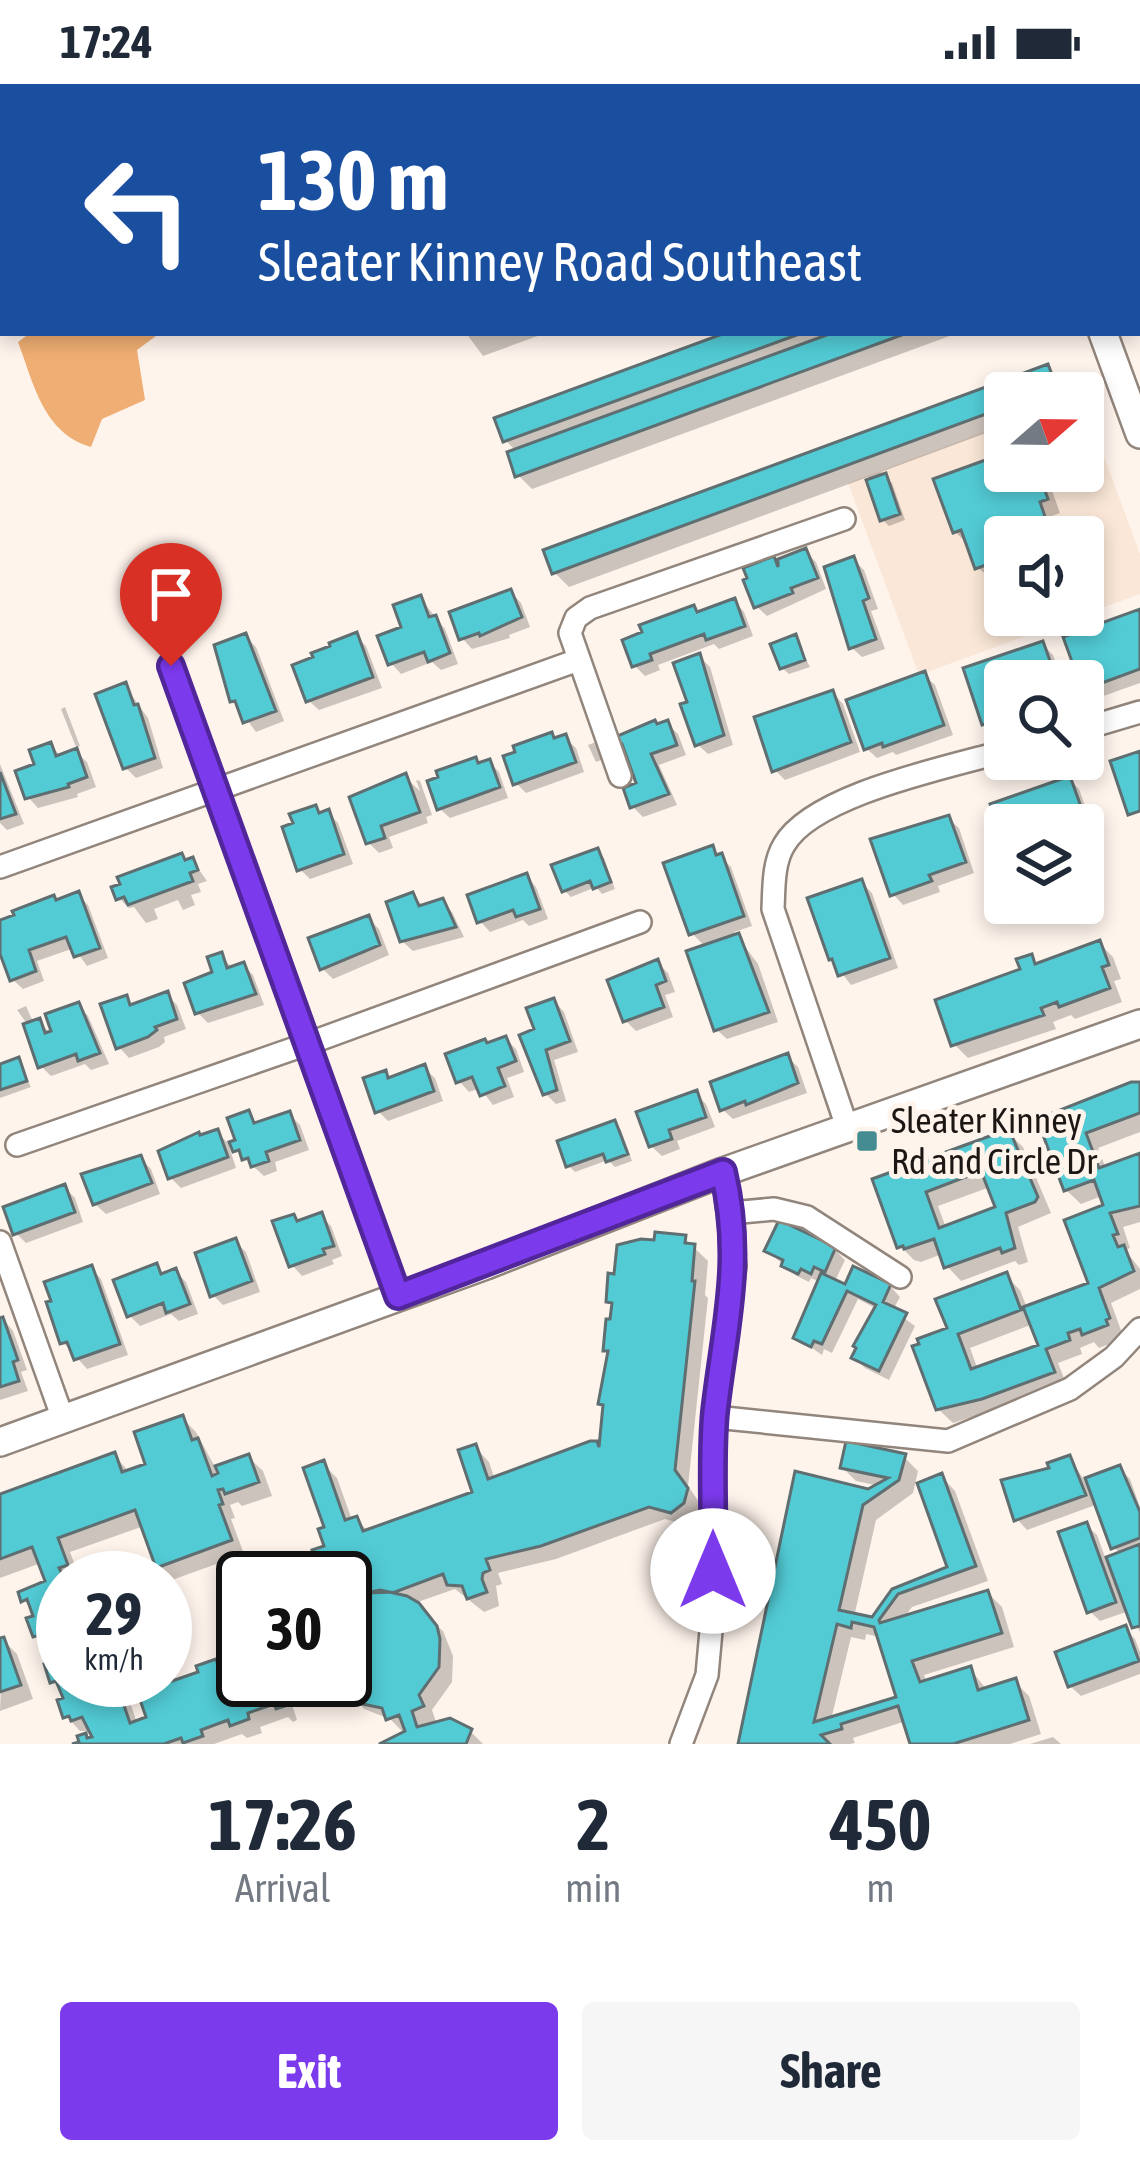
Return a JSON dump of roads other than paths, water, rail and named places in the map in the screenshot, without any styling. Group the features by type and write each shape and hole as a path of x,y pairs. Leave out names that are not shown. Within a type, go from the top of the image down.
{"street":[{"path":"1104,336 1140,434"},
{"path":"620,776 570,633 576,618 590,608 844,518"},
{"path":"0,867 578,660"},
{"path":"171,666 398,1296"},
{"path":"1104,723 1140,712"},
{"path":"848,1130 773,909 774,878 784,843 830,805 984,757"},
{"path":"16,1145 640,922"},
{"path":"0,1442 723,1172 1140,1024"},
{"path":"682,1744 707,1675 713,1610 715,1418 735,1266 723,1172"},
{"path":"731,1213 774,1209 807,1217 900,1277"},
{"path":"3,1251 63,1419"},
{"path":"715,1418 948,1441 1070,1389 1114,1357 1140,1329"}],"place":[{"name":"Sleater Kinney Rd and Circle Dr","path":"867,1141"}]}
